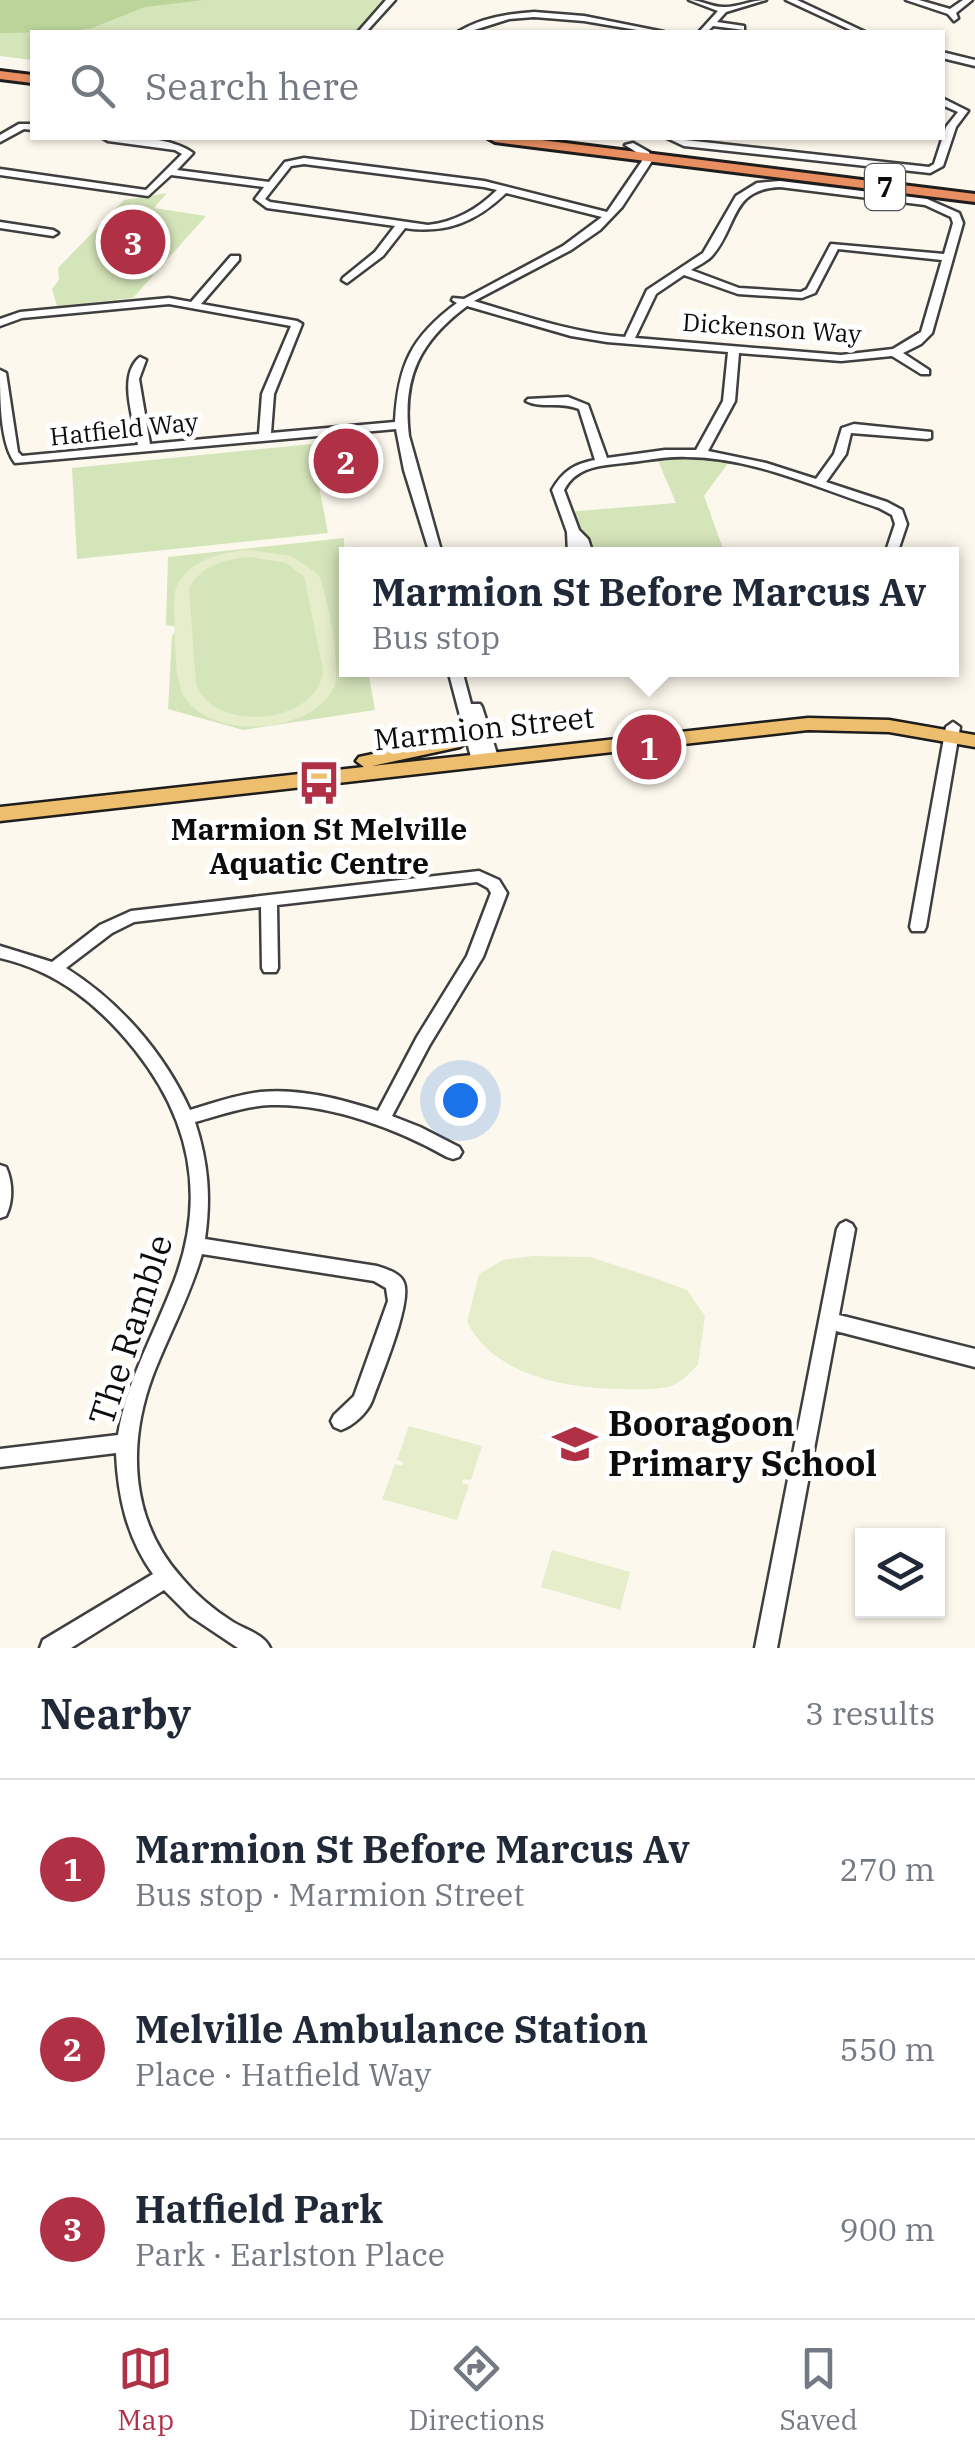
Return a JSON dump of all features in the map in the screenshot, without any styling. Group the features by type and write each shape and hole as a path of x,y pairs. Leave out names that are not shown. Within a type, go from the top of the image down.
{"highway":[{"path":"0,73 30,70"},
{"path":"0,73 30,79"},
{"name":"7","path":"516,140 975,188"},
{"name":"7","path":"579,140 626,150 644,163 975,198"}],"main road":[{"name":"Marmion Street","path":"0,804 359,762 808,724 975,732"},
{"name":"Marmion Street","path":"952,732 975,741"},
{"name":"Marmion Street","path":"0,814 481,750"}],"street":[{"path":"364,30 390,0"},
{"path":"693,0 723,10"},
{"path":"705,30 723,10 770,0"},
{"path":"910,0 953,15 968,0"},
{"path":"795,2 854,30"},
{"path":"465,30 490,13 536,5 586,10 651,30"},
{"path":"710,23 741,28"},
{"path":"620,30 628,25"},
{"path":"945,56 975,63"},
{"path":"677,140 930,170 938,166 951,127 963,111 945,102"},
{"path":"0,140 27,127"},
{"path":"0,172 148,193 188,153 186,149 122,140"},
{"path":"608,213 630,174 626,150"},
{"path":"502,191 486,207 439,228 267,206 260,199 288,164 304,160 484,184 608,213"},
{"path":"423,547 397,428 409,366 427,335 463,299 578,241 608,213 644,163"},
{"path":"170,172 270,186"},
{"name":"Dickenson Way","path":"463,299 571,333 643,342 841,358 894,354 916,344 926,333 958,223 945,208 927,202 780,184 748,190 707,255 651,292 629,340"},
{"path":"0,225 53,233"},
{"path":"347,280 379,254 401,226"},
{"path":"686,272 738,291 802,295 811,291 835,246 946,257"},
{"path":"195,304 235,258"},
{"path":"0,323 20,316 142,302 195,304 297,324 268,394 265,438"},
{"name":"Dickenson Way","path":"643,315 643,342"},
{"path":"705,454 719,436 718,426 730,401 733,380 742,373 739,350"},
{"path":"894,354 925,372"},
{"path":"140,360 133,379 145,449"},
{"name":"Hatfield Way","path":"0,373 12,453 18,460 397,428"},
{"path":"532,401 568,400 584,408 602,462"},
{"path":"397,428 434,547"},
{"path":"818,485 840,454 846,431 854,428 927,435"},
{"path":"577,547 558,490 575,468 602,462 705,454 884,505 898,513 900,524 893,547"},
{"path":"457,677 481,750"},
{"path":"466,677 481,750"},
{"path":"918,927 952,732"},
{"path":"55,968 106,929 132,918 479,876 494,884 498,893 475,958 423,1042 381,1121"},
{"path":"269,900 270,968"},
{"name":"The Ramble","path":"0,952 55,968 85,986 159,1067 188,1117 200,1182 195,1246 137,1396 127,1443 132,1508 164,1578 207,1618 260,1648"},
{"path":"188,1117 255,1099 287,1098 381,1121 452,1152"},
{"path":"0,1172 0,1211"},
{"path":"766,1648 846,1229"},
{"path":"195,1246 377,1274 394,1284 398,1301 362,1401 341,1422"},
{"path":"830,1321 975,1358"},
{"path":"0,1458 127,1443"},
{"path":"51,1648 164,1578"}],"green space":[{"path":"0,0 387,0 360,30 30,30 30,60 0,56"},
{"path":"0,0 204,0 145,7 80,30 0,33"},
{"path":"167,193 154,208 206,216 133,298 57,306 52,289 59,280 58,268 124,200"},
{"path":"311,444 328,533 77,559 72,468"},
{"path":"689,453 731,459 704,496 722,547 574,547 566,512 676,503 656,456"},
{"path":"344,538 344,547 339,547 339,677 369,677 375,710 243,730 168,709 172,636 179,627 166,625 168,557"},
{"path":"237,551 291,556 318,574 335,649 336,678 322,703 306,715 262,726 239,726 199,712 181,690 175,654 175,593 180,581 198,564","holes":["250,557 286,563 304,576 323,670 317,688 304,702 286,712 243,716 222,711 206,700 196,684 189,588 200,574 223,562"]},
{"path":"590,1257 687,1290 705,1316 698,1365 667,1387 618,1389 553,1381 532,1375 495,1355 467,1322 479,1274 503,1260"},
{"path":"409,1426 482,1446 471,1480 463,1479 462,1483 469,1485 457,1520 382,1499 395,1464 402,1466 403,1462 397,1460"},
{"path":"552,1550 630,1572 620,1610 541,1587"}],"building":[{"path":"355,429 361,457 335,459 329,431"}],"place":[{"name":"Hatfield Park","path":"133,242"},
{"name":"Melville Ambulance Station","path":"346,461"},
{"name":"Marmion St Before Marcus Av","path":"649,747"},
{"name":"Marmion St Melville Aquatic Centre","path":"319,783"},
{"name":"Booragoon Primary School","path":"575,1444"}]}
